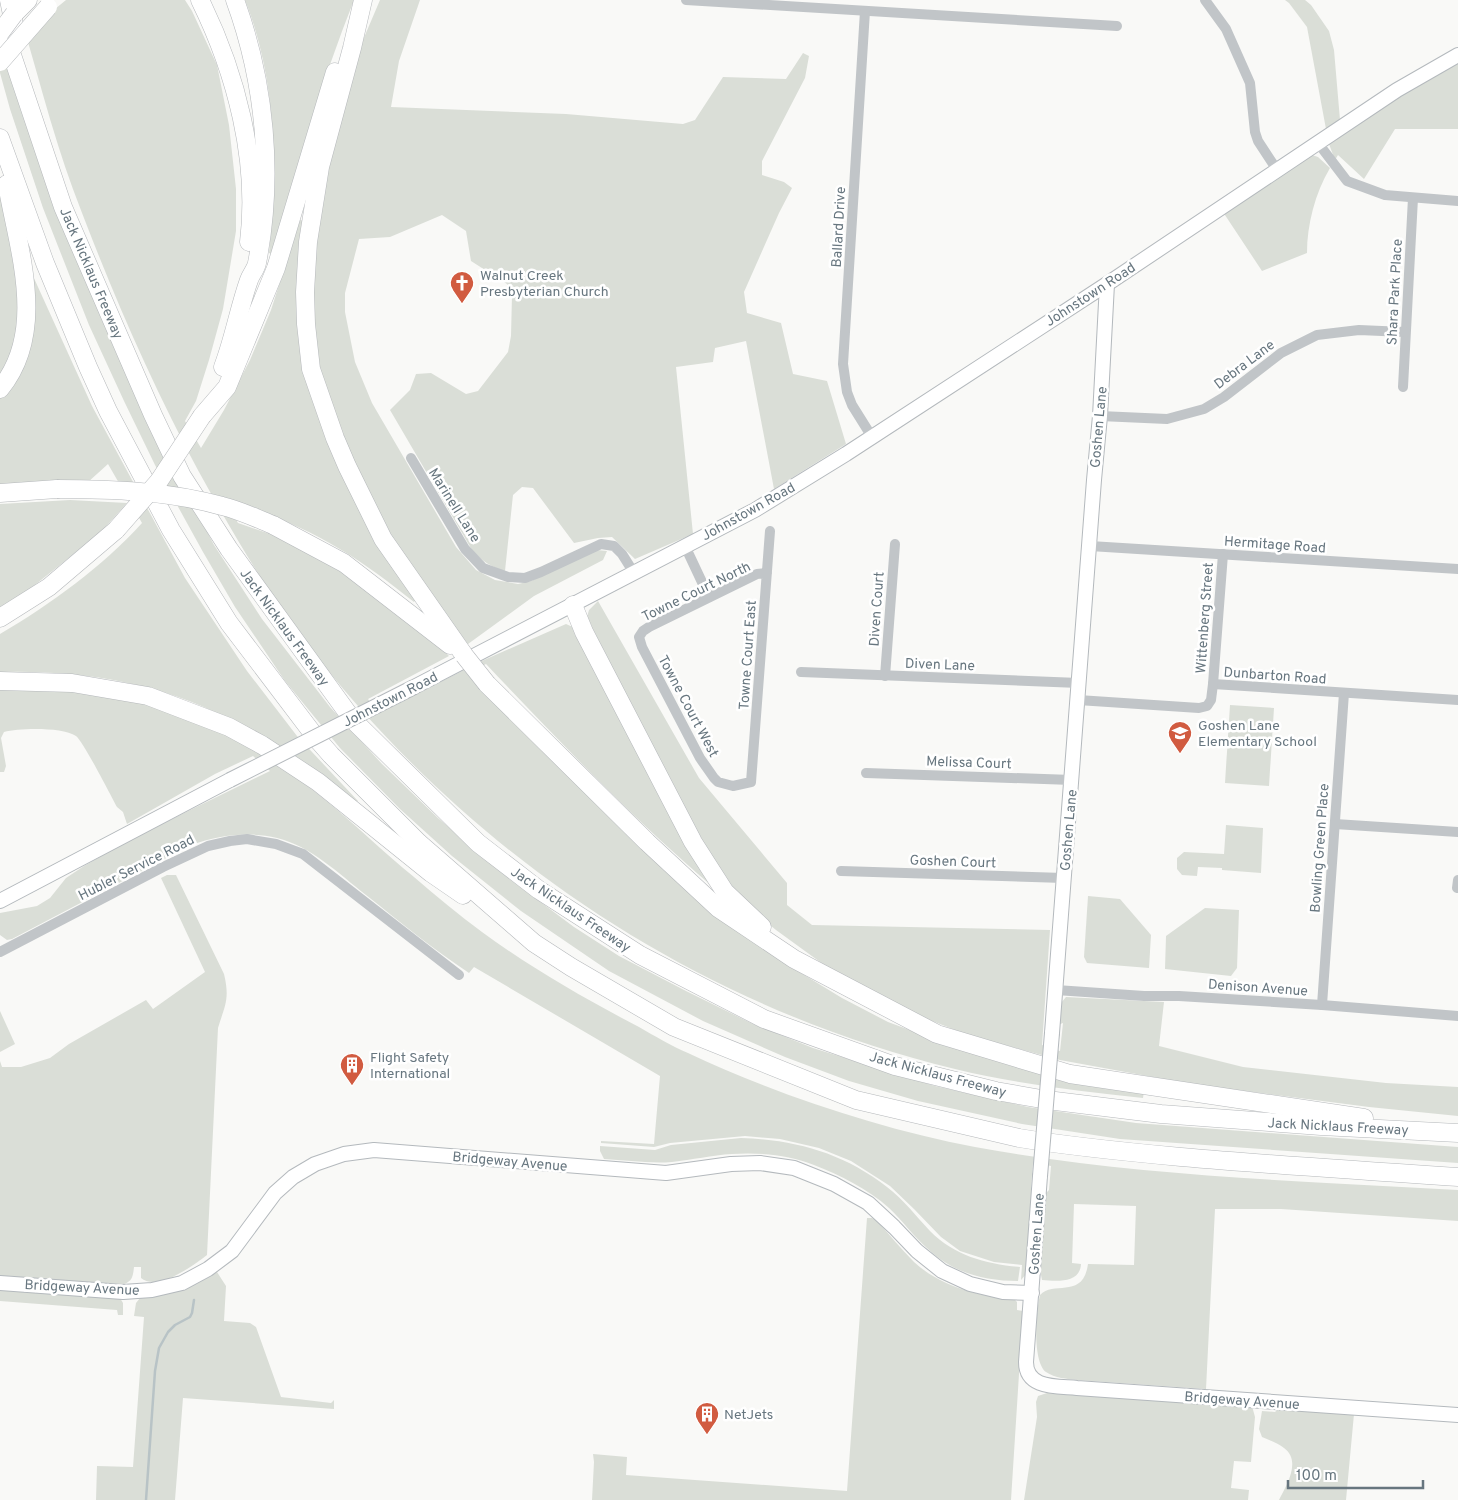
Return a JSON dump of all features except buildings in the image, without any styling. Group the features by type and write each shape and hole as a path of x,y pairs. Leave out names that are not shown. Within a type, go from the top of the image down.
{"highway":[{"path":"0,27 8,11 28,0"},
{"path":"200,0 228,64 246,137 250,191 249,280"},
{"path":"202,416 230,350 249,280 257,265 265,204 264,145 257,81 250,47 235,0"},
{"path":"0,618 49,587 116,530 159,481 202,416 227,387 276,268 330,83 363,0"},
{"path":"363,0 320,167 308,242 305,292 311,369 335,438 383,539 444,635"},
{"path":"0,62 52,3"},
{"path":"0,33 8,11"},
{"name":"Jack Nicklaus Freeway","path":"8,11 22,84 63,208 153,415 182,476 229,550 352,719 478,843 539,890 640,955 764,1019 895,1066 996,1091 1047,1100 1133,1111 1321,1126 1452,1132"},
{"path":"0,138 45,263 108,412 172,530 229,624 330,755 419,843 534,943"},
{"path":"0,146 17,232 26,313 21,354 16,366 0,389"},
{"path":"0,493 57,489 101,489 173,495 223,506 273,525 344,563 444,635 464,655 488,684 647,842 718,908 794,959 936,1034 1070,1074 1452,1132"},
{"path":"573,605 584,632 693,842 725,892 794,959"},
{"path":"0,681 72,683 148,696 229,727 262,745 318,782 431,873 534,943 674,1027 856,1100 1043,1142 1252,1163 1458,1177"}],"street":[{"path":"686,0 1117,26"},
{"path":"1205,0 1226,29 1250,83 1255,132 1258,141 1277,170"},
{"name":"Ballard Drive","path":"865,12 843,364 847,392 852,405 872,436"},
{"name":"Johnstown Road","path":"0,901 230,780 634,574 755,510 1107,284 1397,90 1458,55"},
{"path":"1318,143 1347,181 1385,195 1458,201"},
{"name":"Shara Park Place","path":"1402,387 1413,198"},
{"name":"Goshen Lane","path":"1029,1376 1026,1370 1026,1362 1100,416 1107,284"},
{"name":"Debra Lane","path":"1100,416 1167,419 1204,409 1224,397 1281,353 1317,335 1359,330 1405,332"},
{"name":"Marinell Lane","path":"410,458 464,549 483,568 508,577 525,578 601,544 614,546 622,554 634,574"},
{"name":"Towne Court East","path":"751,782 770,531"},
{"name":"Diven Court","path":"885,676 895,544"},
{"path":"685,546 709,597"},
{"name":"Hermitage Road","path":"1090,546 1458,569"},
{"name":"Wittenberg Street","path":"1213,684 1223,554"},
{"name":"Towne Court North","path":"639,637 649,627 709,597 757,574 767,573"},
{"name":"Towne Court West","path":"639,637 642,647 700,758 714,778 718,782 733,786 751,782"},
{"name":"Diven Lane","path":"801,672 1079,683"},
{"name":"Dunbarton Road","path":"1078,700 1198,708 1208,706 1211,700 1213,684 1458,700"},
{"name":"Bowling Green Place","path":"1322,1005 1344,693"},
{"name":"Melissa Court","path":"866,773 1072,780"},
{"path":"1335,824 1458,832"},
{"name":"Hubler Service Road","path":"0,952 192,853 215,844 247,839 276,844 303,854 460,975"},
{"name":"Goshen Court","path":"841,872 1064,878"},
{"path":"1458,880 1458,888"},
{"name":"Denison Avenue","path":"1056,990 1322,1005 1458,1016"},
{"name":"Bridgeway Avenue","path":"0,1283 123,1292 152,1290 182,1283 208,1269 232,1251 275,1193 293,1177 315,1164 344,1154 374,1150 666,1173 731,1164 760,1163 794,1168 834,1184 868,1203 894,1226 917,1251 942,1272 970,1284 1003,1292 1032,1293"},
{"name":"Bridgeway Avenue","path":"1029,1376 1041,1384 1051,1386 1458,1415"}],"shaded area":[{"path":"66,0 185,0 217,65 229,125 236,189 236,231 223,309 196,401 185,421 201,448 224,410 250,360 271,310 300,220 305,221 308,362 416,599 414,602 359,561 320,538 279,519 228,504 238,523 285,539 330,561 422,628 449,656 368,699 378,713 484,660 566,624 575,628 713,887 625,806 486,664 468,673 778,959 842,998 888,1022 953,1046 1144,1091 1143,1098 1002,1079 955,1069 859,1041 766,1005 677,962 593,911 513,853 438,788 368,717 304,640 275,600 236,537 199,472 169,413 140,353 114,292 65,167 28,42 55,9"},
{"path":"245,0 354,0 320,94 272,254 269,253 272,221 273,157 269,93 256,31"},
{"path":"380,0 420,0 399,61 391,107 566,114 683,124 695,120 723,77 786,79 803,53 809,56 805,78 762,161 762,175 784,182 792,188 744,292 747,313 781,323 793,374 827,381 846,444 774,489 746,341 715,348 713,362 676,367 693,534 635,559 612,537 574,543 533,488 522,487 513,495 505,571 487,563 472,550 390,410 410,390 416,374 431,373 466,394 478,391 508,352 511,336 512,295 507,284 471,261 466,231 442,215 390,237 359,239 345,293 345,312 355,362 372,403 456,547 476,570 495,580 518,584 531,581 597,550 607,551 603,560 534,596 468,644 435,605 398,551 368,496 328,399 317,357 310,274 320,189 360,47"},
{"path":"1285,0 1305,0 1311,5 1329,31 1334,50 1340,120 1326,129 1307,27"},
{"path":"0,25 147,417 214,545 262,619 330,707 382,764 438,818 503,874 574,927 619,956 753,1024 813,1048 935,1086 1028,1107 1136,1123 1458,1147 1458,1163 1120,1139 1022,1124 918,1101 849,1081 785,1057 703,1021 609,971 521,911 452,856 400,809 340,748 285,681 235,607 155,465 89,325 43,208 10,109 0,73"},
{"path":"1458,61 1458,129 1395,129 1364,179 1338,155 1335,160 1329,144 1333,140 1385,103"},
{"path":"1312,155 1318,157 1330,168 1320,188 1313,209 1308,231 1307,253 1262,271 1223,212"},
{"path":"0,192 17,281 18,343 0,380"},
{"path":"33,276 92,406 185,578 247,671 297,736 358,801 355,804 244,728 202,706 146,687 118,681 59,673 0,672 0,634 57,597 93,570 142,523 108,464 87,483 0,488 0,397"},
{"path":"70,500 127,503 100,533 26,592 0,609 0,504"},
{"path":"598,601 699,778 787,883 787,905 812,925 1050,930 1042,1045 1060,1051 1063,1023 1058,1025 1061,1003 1066,997 1164,1002 1159,1046 1243,1067 1386,1083 1458,1087 1458,1116 1369,1107 1191,1084 1060,1060 968,1035 899,1008 838,975 776,930 747,906 696,837 587,617 589,610"},
{"path":"0,689 70,691 113,697 178,715 225,734 269,759 311,789 456,912 482,932 539,970 675,1047 721,1068 792,1096 828,1109 902,1130 975,1147 1035,1157 1095,1165 1216,1176 1458,1190 1458,1221 1281,1209 1215,1209 1206,1389 1077,1380 1053,1376 1046,1372 1042,1366 1037,1347 1036,1323 1040,1295 1053,1289 1074,1286 1085,1275 1088,1264 1134,1265 1136,1206 1074,1204 1072,1263 1081,1264 1080,1270 1072,1278 1066,1280 1042,1280 1040,1270 1046,1193 1049,1190 1051,1166 1033,1163 1031,1187 1034,1191 1027,1273 1021,1280 1022,1265 994,1262 960,1251 941,1237 890,1186 851,1161 819,1148 780,1139 745,1136 670,1143 654,1147 601,1143 601,1141 654,1144 660,1076 474,967 469,973 324,862 301,847 277,838 255,835 234,835 191,845 7,940 0,935 0,913 37,906 50,898 66,878 84,866 133,838 270,771 253,756 215,774 127,824 123,812 117,807 80,740 70,733 41,729 4,732 1,738 6,766 4,772 0,772"},
{"path":"1230,705 1274,708 1269,786 1225,783"},
{"path":"1226,825 1263,828 1261,873 1198,867 1197,876 1182,875 1177,869 1177,858 1184,852 1224,854"},
{"path":"167,875 176,875 224,974 227,990 226,1002 218,1028 207,1255 175,1276 156,1282 141,1278 141,1267 134,1267 131,1279 124,1284 0,1276 0,1061 2,1067 21,1067 50,1058 69,1044 146,1000 153,1009 205,972 161,878"},
{"path":"1088,896 1120,899 1151,935 1149,968 1087,963 1084,957"},
{"path":"1205,908 1239,910 1237,968 1231,976 1165,969 1166,936"},
{"path":"0,1011 15,1044 0,1052"},
{"path":"741,1138 800,1145 818,1150 853,1165 893,1192 930,1231 950,1247 960,1253 983,1261 1020,1267 1018,1281 982,1277 959,1270 948,1264 923,1244 881,1201 844,1178 804,1162 774,1155 742,1153 672,1162 647,1162 604,1159 600,1151 600,1146 655,1150 671,1145"},
{"path":"867,1218 877,1221 914,1262 936,1278 975,1293 1015,1300 1017,1302 1017,1310 1023,1311 1011,1500 592,1500 593,1454 627,1457 626,1475 847,1491"},
{"path":"217,1272 226,1286 224,1321 250,1323 256,1327 281,1397 331,1403 334,1400 334,1409 183,1398 175,1500 96,1500 97,1466 133,1467 144,1317 134,1316 136,1303 140,1298 170,1293 208,1278"},
{"path":"0,1289 120,1298 123,1303 123,1315 118,1315 117,1310 0,1301"},
{"path":"1047,1393 1252,1406 1255,1417 1251,1462 1234,1461 1231,1488 1249,1490 1248,1500 1024,1500 1037,1417 1036,1402 1038,1396"},
{"path":"1278,1409 1354,1414 1346,1500 1279,1500 1291,1474 1292,1460 1284,1448 1262,1437 1259,1429 1262,1411 1275,1412"}],"waterway":[{"path":"146,1500 155,1371 159,1348 168,1332 175,1325 190,1317 194,1300"}],"place":[{"name":"Walnut Creek Presbyterian Church","path":"462,304"},
{"name":"Goshen Lane Elementary School","path":"1180,754"},
{"name":"Flight Safety International","path":"352,1086"},
{"name":"NetJets","path":"707,1435"}]}
